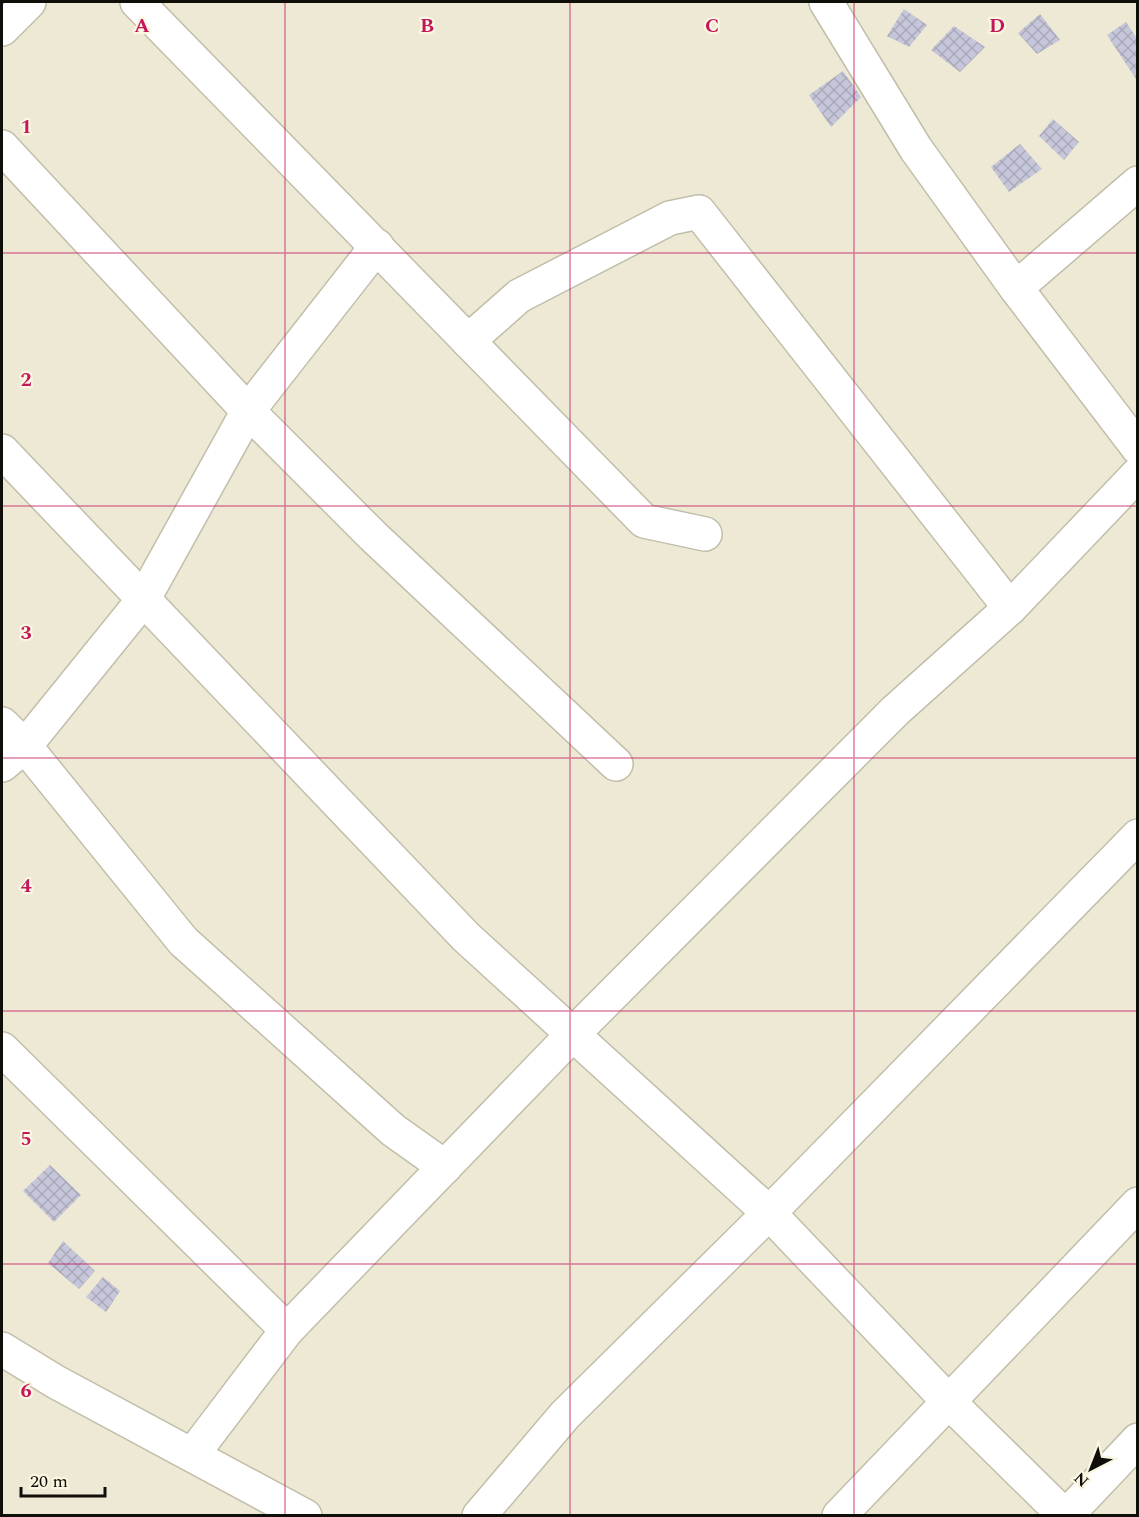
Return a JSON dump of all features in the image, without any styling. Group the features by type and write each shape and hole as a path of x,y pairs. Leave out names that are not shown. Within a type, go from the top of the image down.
{"street":[{"path":"2,29 29,2"},
{"path":"137,2 644,521 705,534"},
{"path":"826,2 916,149 1137,448"},
{"path":"2,147 248,411 373,536 616,764"},
{"path":"1017,288 1137,183"},
{"path":"468,341 519,296 670,218 699,212 1010,608"},
{"path":"13,756 143,600 248,411 377,246"},
{"path":"2,451 466,937 769,1213 949,1402 1065,1515 1137,1440"},
{"path":"193,1454 287,1330 574,1033 895,711 1010,608 1137,474"},
{"path":"2,724 13,756 183,941 393,1130 445,1167"},
{"path":"479,1515 566,1415 769,1213 1137,836"},
{"path":"2,1049 287,1330"},
{"path":"839,1515 1137,1204"},
{"path":"2,1349 56,1382 305,1515"}],"building":[{"path":"904,9 927,25 909,47 887,36"},
{"path":"1040,14 1060,40 1037,54 1018,33"},
{"path":"1126,22 1138,40 1138,82 1107,35"},
{"path":"954,26 985,47 960,72 931,50"},
{"path":"843,71 861,97 831,127 809,95"},
{"path":"1053,119 1079,142 1064,160 1039,136"},
{"path":"1020,144 1042,169 1009,192 991,167"},
{"path":"50,1165 81,1195 54,1222 23,1191"},
{"path":"63,1241 95,1271 79,1289 48,1263"},
{"path":"103,1277 120,1291 106,1312 86,1297"}]}
